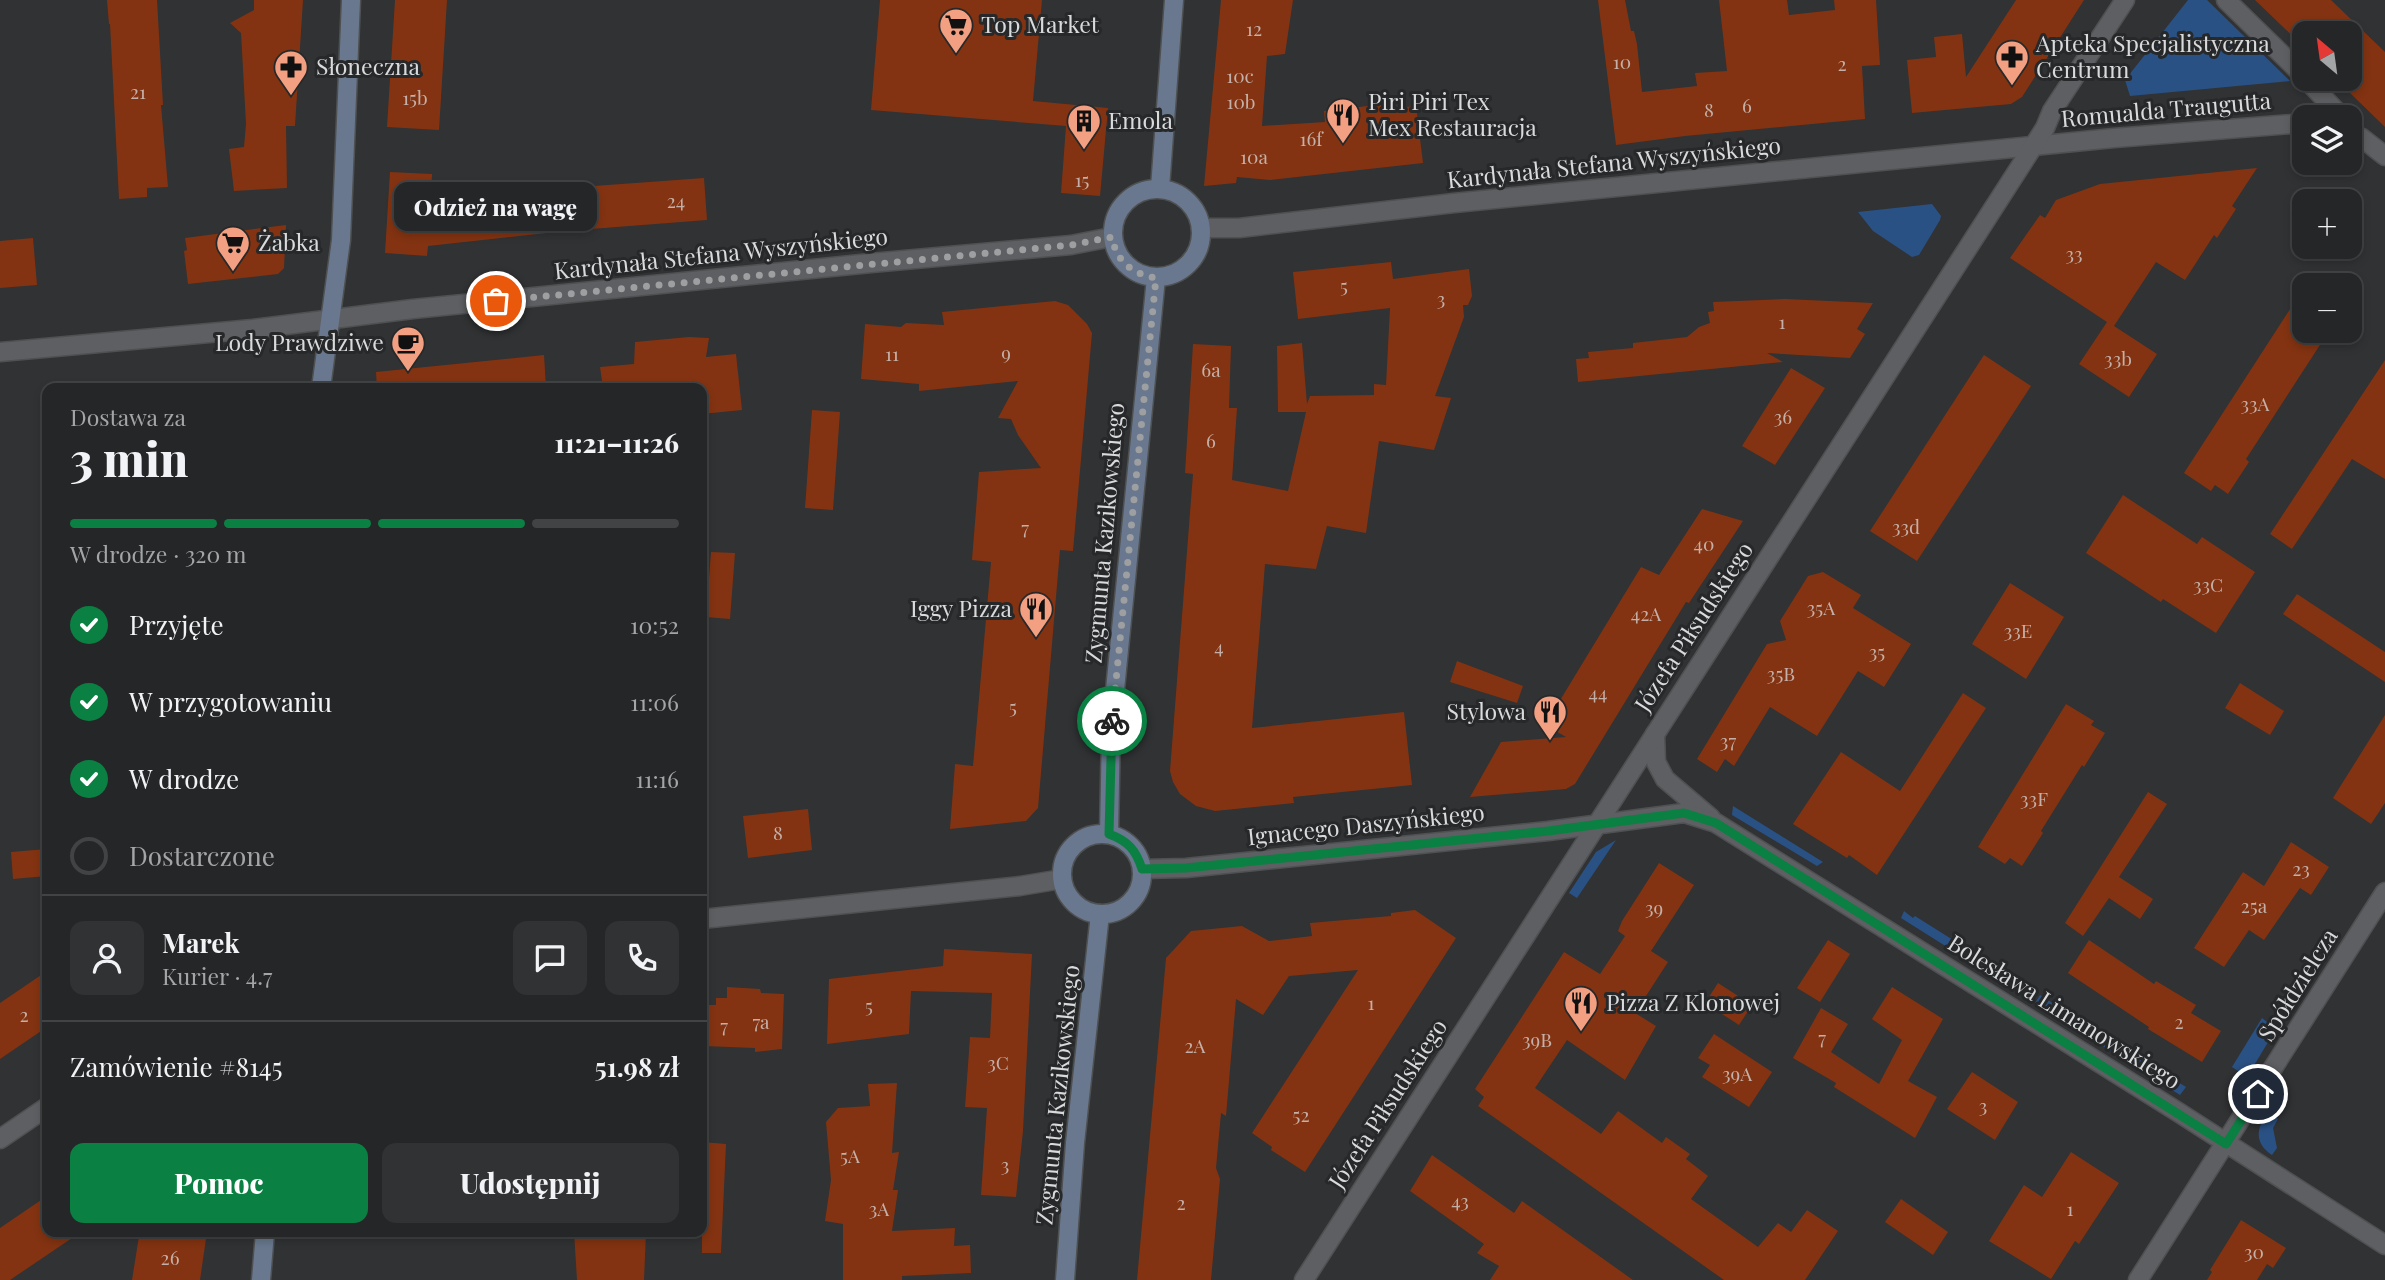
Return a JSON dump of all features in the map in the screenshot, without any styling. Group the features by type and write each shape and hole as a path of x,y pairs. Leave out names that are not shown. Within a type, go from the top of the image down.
{"street":[{"path":"322,383 341,240 351,0"},
{"path":"1160,188 1174,0"},
{"name":"Józefa Piłsudskiego","path":"1304,1280 2125,0"},
{"name":"Romualda Traugutta","path":"2226,0 2292,65"},
{"name":"Romualda Traugutta","path":"2317,91 2330,105"},
{"name":"Romualda Traugutta","path":"2032,146 2292,124"},
{"path":"2362,138 2385,156"},
{"name":"Kardynała Stefana Wyszyńskiego","path":"1201,228 1239,228 1454,203 2032,146"},
{"path":"1160,188 1179,194 1190,203 1201,228 1201,243 1195,257 1171,276 1156,278 1130,270 1121,260 1112,237 1114,221 1129,199 1140,192 1160,188"},
{"name":"Kardynała Stefana Wyszyńskiego","path":"0,352 253,329 332,318 797,270 1071,245 1112,237"},
{"name":"Zygmunta Kazikowskiego","path":"1109,834 1111,730 1156,278"},
{"name":"Bolesława Limanowskiego","path":"1655,734 1656,762 1665,779 1716,823 2385,1245"},
{"name":"Bolesława Limanowskiego","path":"1595,826 1684,813 1716,823"},
{"name":"Ignacego Daszyńskiego","path":"1142,869 1199,867 1595,826"},
{"path":"1097,834 1109,834 1131,846 1142,869 1137,894 1128,904 1117,911 1100,914 1081,908 1072,900 1062,879 1063,866 1074,845 1097,834"},
{"path":"707,918 1020,886 1062,879"},
{"name":"Spółdzielcza","path":"2138,1280 2385,892"},
{"name":"Zygmunta Kazikowskiego","path":"1065,1280 1100,914"},
{"path":"0,1139 42,1110"},
{"path":"261,1280 265,1237"}],"shaded area":[{"path":"2188,0 2207,0 2290,81 2130,96 2125,80"},
{"path":"1932,204 1941,216 1940,220 1919,255 1912,257 1873,231 1858,212"},
{"path":"1733,806 1823,862 1817,866 1732,815"},
{"path":"1616,840 1577,898 1569,893 1596,852"},
{"path":"1904,911 2026,986 2020,993 1901,918"},
{"path":"2040,995 2186,1087 2180,1095 2035,1003"},
{"path":"2262,1018 2276,1029 2247,1077 2232,1067"},
{"path":"2268,1112 2278,1119 2273,1128 2277,1148 2272,1155 2262,1145 2259,1135 2259,1129"}],"building":[{"path":"107,0 157,0 161,105 168,187 147,188 147,197 119,199"},
{"path":"254,0 303,0 295,126 286,126 287,188 234,191 229,149 244,147 246,124 241,33 230,23 254,10"},
{"path":"395,0 447,0 439,130 387,127"},
{"name":"Top Market","path":"880,0 1042,0 1033,101 1108,108 1100,196 1061,193 1066,126 871,110"},
{"path":"1221,0 1293,0 1285,54 1267,56 1262,126 1325,122 1324,111 1385,104 1386,109 1416,106 1423,163 1270,180 1237,177 1236,183 1204,186"},
{"path":"1598,0 1625,0 1631,31 1634,31 1637,44 1642,92 1697,86 1695,73 1727,71 1719,0 1787,0 1789,15 1835,10 1834,0 1876,0 1880,65 1862,66 1865,119 1616,145"},
{"path":"2016,0 2084,0 2022,97 2011,104 1912,113 1907,60 1936,57 1934,37 1962,34 1966,77"},
{"path":"2255,0 2331,0 2353,21 2292,21 2292,36"},
{"path":"2362,30 2385,52 2385,127 2350,93 2362,91"},
{"path":"2257,168 2232,206 2236,209 2217,238 2214,235 2185,280 2156,262 2114,326 2157,354 2129,397 2079,364 2107,322 2010,258 2040,215 2045,218 2056,200 2100,184"},
{"path":"390,172 432,174 431,198 704,178 707,220 565,231 428,246 427,256 385,253"},
{"path":"286,225 284,268 278,274 188,284 185,238"},
{"path":"33,238 37,285 0,288 0,241"},
{"path":"1391,262 1393,279 1469,269 1472,296 1468,305 1463,305 1464,317 1435,396 1451,398 1434,450 1379,441 1366,533 1327,526 1316,569 1265,564 1252,728 1404,712 1412,785 1293,797 1294,803 1215,811 1196,806 1180,794 1170,771 1193,474 1185,473 1193,344 1231,346 1229,408 1237,408 1232,480 1288,491 1306,412 1278,412 1277,346 1302,343 1307,404 1310,396 1374,395 1374,384 1386,385 1390,308 1298,319 1293,272"},
{"path":"1785,299 1873,303 1857,329 1865,334 1850,358 1767,353 1783,362 1578,382 1576,359 1589,358 1588,352 1633,348 1633,343 1687,337 1699,327 1710,323 1708,312 1714,311 1713,302"},
{"path":"1055,301 1068,305 1092,333 1073,551 1060,550 1038,808 1026,821 950,829 955,764 973,766 991,562 972,560 979,472 1041,468 1018,435 1011,419 998,418 1018,381 919,391 919,384 861,379 865,324 901,327 906,323 944,325 942,312"},
{"path":"2292,306 2292,343 2321,343 2246,459 2249,462 2228,494 2215,485 2211,491 2184,473"},
{"path":"709,338 706,357 736,354 742,410 707,414 707,383 602,383 600,367 634,364 635,342"},
{"path":"544,355 546,383 377,383 376,372"},
{"path":"1984,355 2031,386 1917,561 1870,531"},
{"path":"2385,360 2385,479 2352,459 2292,549 2270,534"},
{"path":"1791,368 1825,388 1775,465 1742,446"},
{"path":"812,410 840,412 833,510 805,508"},
{"path":"2123,495 2197,544 2202,537 2255,572 2216,633 2163,599 2161,602 2086,553"},
{"path":"1702,509 1743,521 1689,603 1686,602 1575,784 1566,789 1470,797 1501,742 1566,737 1545,725 1641,567 1659,575"},
{"path":"711,552 735,553 730,619 707,617"},
{"path":"1823,572 1861,595 1853,608 1911,644 1884,687 1858,671 1817,736 1770,707 1734,766 1725,759 1717,772 1697,759 1767,644 1786,640 1780,621 1808,576"},
{"path":"2010,583 2064,617 2026,679 1972,644"},
{"path":"2297,594 2385,652 2385,682 2283,614"},
{"path":"1457,661 1523,686 1517,703 1450,682"},
{"path":"2240,683 2284,711 2270,735 2225,708"},
{"path":"1963,693 1986,708 1877,875 1849,855 1847,858 1793,824 1841,752 1900,791"},
{"path":"2066,704 2094,721 2091,725 2105,733 2084,767 2082,765 2022,866 2010,858 2005,864 1978,847"},
{"path":"2385,715 2385,803 2371,824 2333,798"},
{"path":"2148,792 2167,804 2119,877 2153,899 2140,919 2109,898 2083,936 2065,923"},
{"path":"808,809 812,850 748,858 743,816"},
{"path":"2291,842 2329,867 2311,895 2300,888 2264,940 2249,930 2224,967 2194,948 2243,872 2264,886"},
{"path":"42,849 42,876 13,879 11,852"},
{"path":"1659,863 1694,885 1651,951 1668,962 1635,1013 1656,1026 1625,1080 1567,1040 1535,1088 1601,1134 1618,1111 1662,1143 1666,1137 1690,1154 1686,1159 1708,1176 1691,1199 1758,1247 1778,1223 1791,1232 1807,1210 1838,1231 1805,1280 1724,1280 1478,1106 1484,1097 1475,1089 1564,952 1600,974 1625,936 1618,931 1622,921"},
{"path":"1415,910 1456,938 1305,1172 1271,1150 1272,1147 1252,1133 1358,970 1289,976 1263,1015 1236,999 1226,1116 1221,1113 1216,1168 1220,1179 1211,1280 1137,1280 1166,958 1191,931 1242,926 1269,941 1312,936 1310,923 1391,916 1391,913"},
{"path":"1828,940 1850,954 1820,1002 1797,988"},
{"path":"2089,940 2154,984 2156,981 2196,1005 2191,1013 2221,1031 2202,1062 2148,1029 2149,1027 2068,973"},
{"path":"944,949 1032,954 1023,1131 1016,1197 981,1195 987,1108 965,1107 970,1037 990,1038 992,993 911,991 909,1034 827,1044 829,979 943,966"},
{"path":"42,974 42,1030 0,1059 0,1003"},
{"path":"1718,983 1752,1005 1739,1025 1705,1003"},
{"path":"727,987 784,994 782,1049 755,1052 755,1048 707,1046 707,1005 716,1005 716,998 727,998"},
{"path":"1892,987 1943,1019 1908,1081 1937,1097 1915,1138 1834,1087 1836,1083 1793,1058 1821,1008 1848,1024 1831,1052 1879,1084 1902,1040 1872,1019"},
{"path":"1714,1034 1772,1072 1749,1107 1702,1077 1710,1065 1698,1058"},
{"path":"1972,1072 2018,1102 1995,1140 1947,1109"},
{"path":"897,1083 892,1153 899,1152 893,1190 898,1190 892,1231 955,1228 954,1246 970,1245 971,1273 902,1276 902,1280 843,1280 843,1224 825,1221 831,1180 826,1122 838,1108 870,1106 868,1084"},
{"path":"707,1142 726,1144 721,1253 702,1253 702,1237 707,1237"},
{"path":"2071,1152 2119,1183 2079,1244 2075,1241 2051,1279 1989,1241 2024,1185 2042,1197"},
{"path":"1432,1155 1514,1213 1522,1201 1633,1280 1490,1280 1499,1266 1477,1253 1484,1244 1410,1191"},
{"path":"42,1199 42,1237 74,1237 10,1280 0,1280 0,1228"},
{"path":"1901,1199 1948,1232 1933,1255 1885,1222"},
{"path":"2241,1220 2286,1248 2273,1268 2267,1264 2257,1280 2207,1280 2212,1272 2210,1270"},
{"path":"139,1237 206,1237 200,1280 132,1280"},
{"path":"574,1237 646,1237 644,1280 577,1280"}],"way so far":[{"path":"496,301 1071,245 1112,237 1121,260 1130,270 1156,278 1112,721"}],"place":[{"name":"Top Market","path":"956,55"},
{"name":"Apteka Specjalistyczna Centrum","path":"2012,87"},
{"name":"Słoneczna","path":"291,97"},
{"name":"Piri Piri Tex Mex Restauracja","path":"1343,145"},
{"name":"Emola","path":"1084,151"},
{"name":"Żabka","path":"233,273"},
{"name":"Odzież na wagę","path":"496,301"},
{"name":"Lody Prawdziwe","path":"408,373"},
{"name":"Iggy Pizza","path":"1036,639"},
{"name":"Stylowa","path":"1550,742"},
{"name":"Pizza Z Klonowej","path":"1581,1033"}],"route":[{"path":"1112,721 1109,834 1131,846 1142,869 1186,868 1548,831 1684,813 1716,823 2226,1144 2258,1094"}]}
